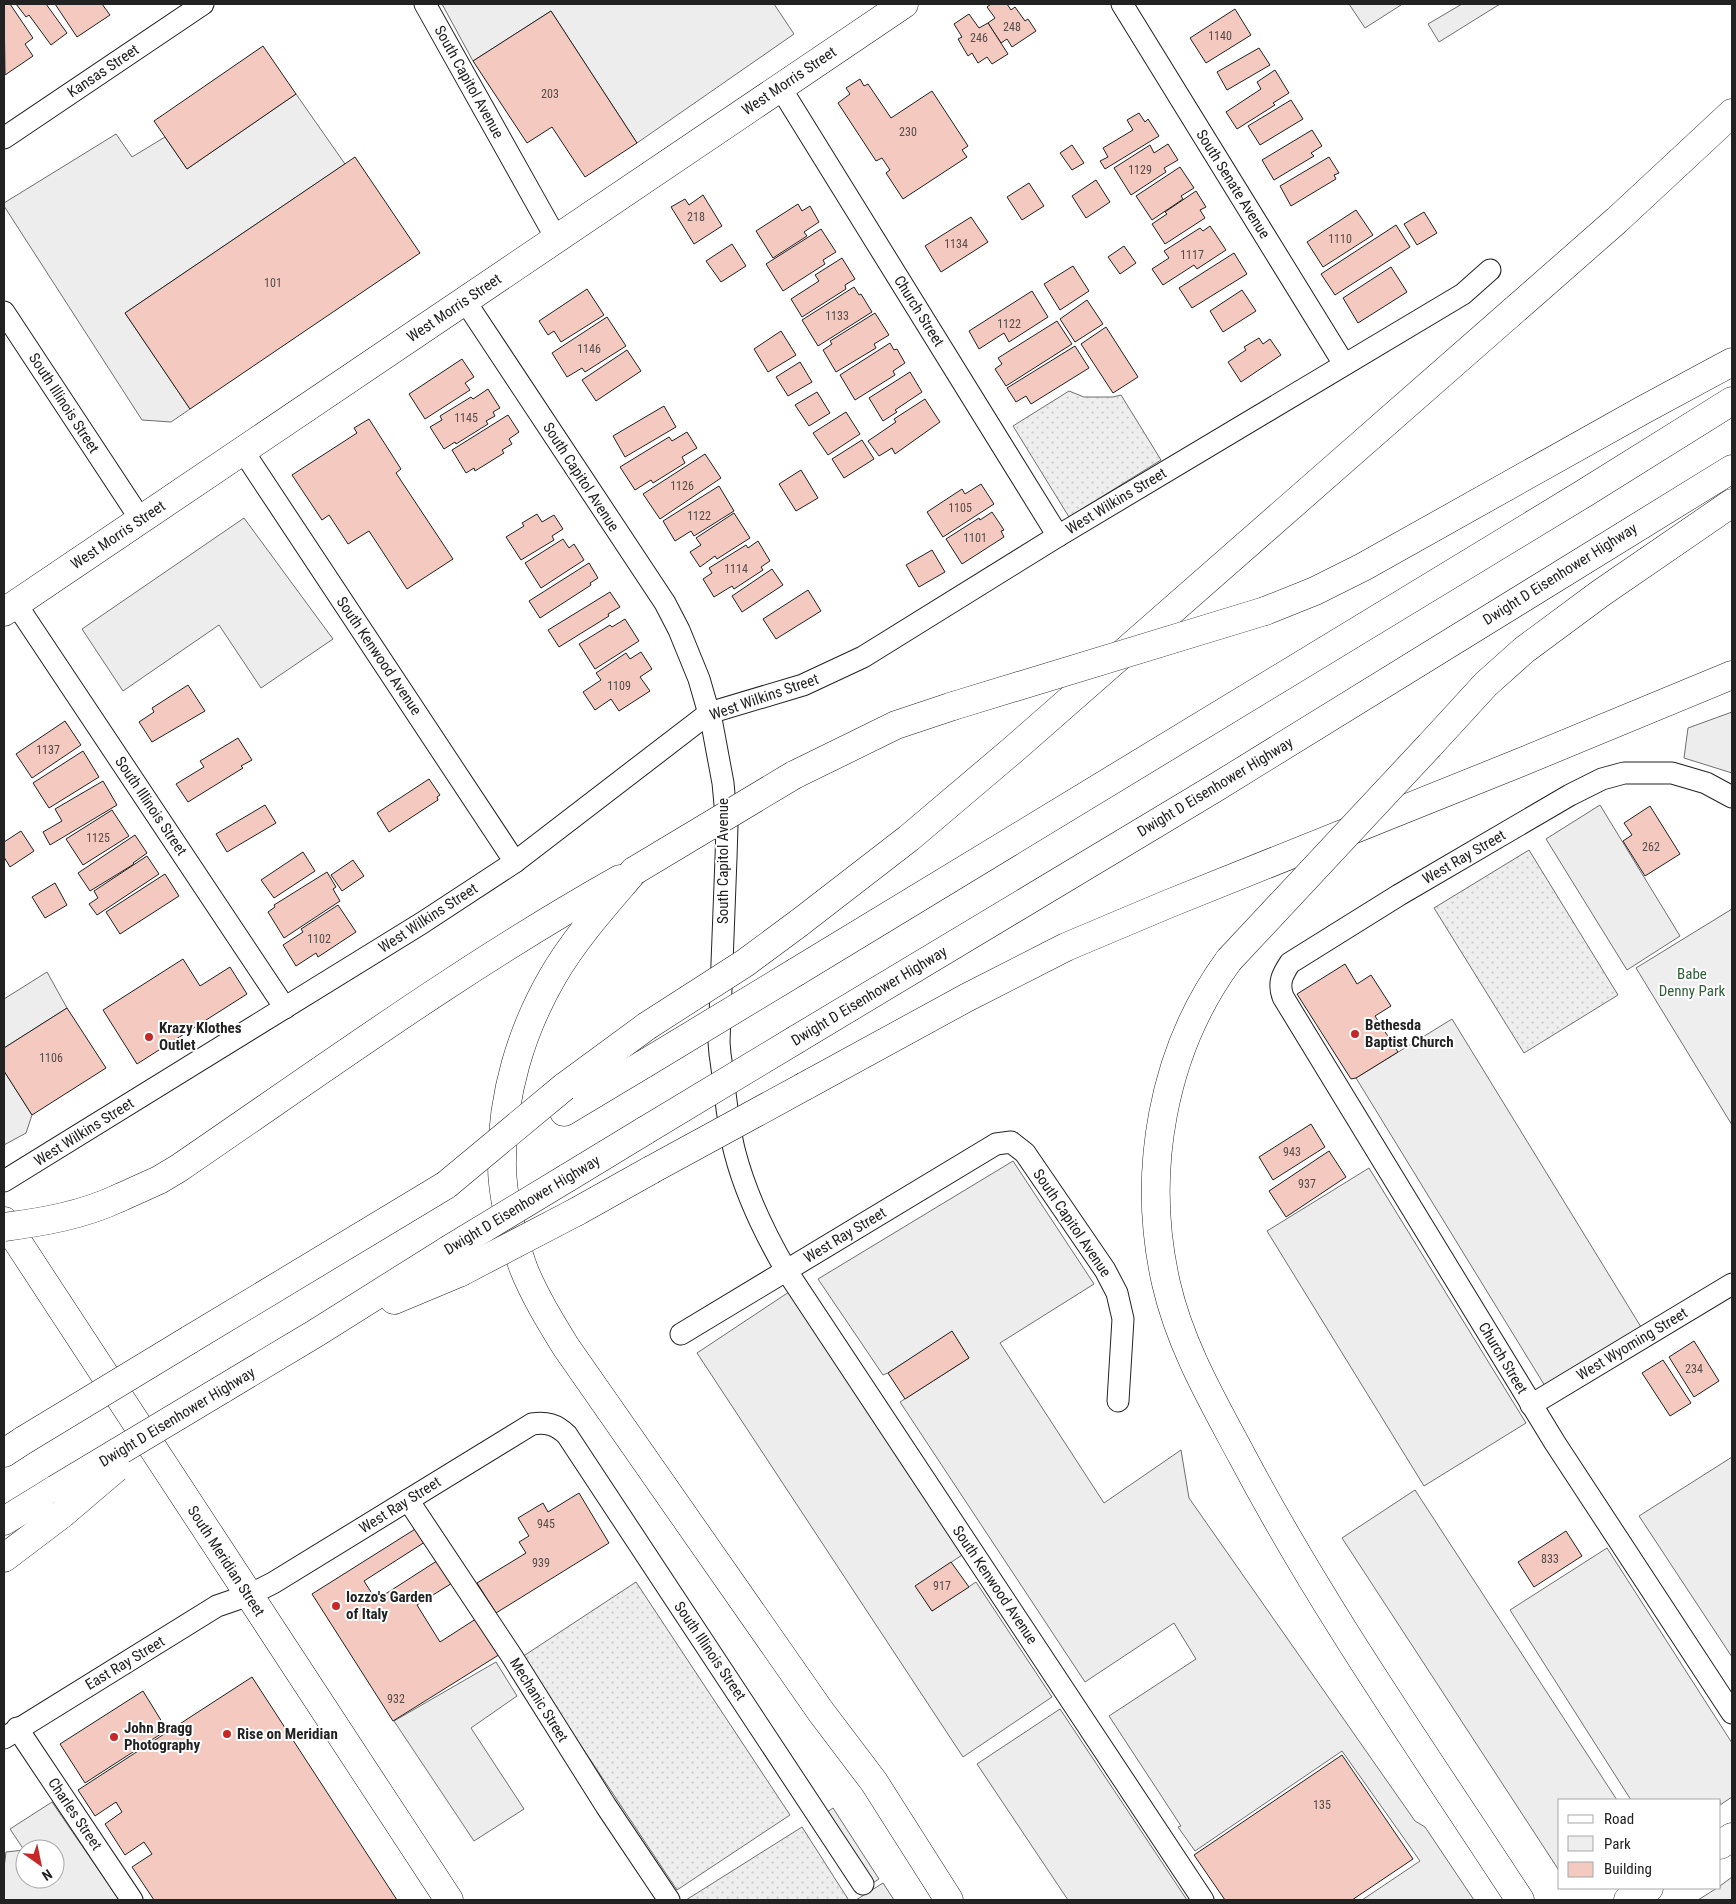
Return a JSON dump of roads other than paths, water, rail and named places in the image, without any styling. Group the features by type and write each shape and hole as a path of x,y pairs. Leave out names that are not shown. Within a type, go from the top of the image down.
{"main road":[{"name":"West Morris Street","path":"10,608 904,4"},
{"path":"14,1447 446,1185 564,1099 647,1026 744,963 909,838 1014,749 1610,227 1732,112"},
{"path":"1660,181 1732,130"},
{"path":"4,1226 53,1219 95,1208 159,1180 468,970 556,915 634,871 794,775 896,725 1265,611 1315,591 1363,568 1732,362"},
{"path":"564,1099 644,1064 1583,494 1732,401"},
{"name":"Dwight D Eisenhower Highway","path":"59,1502 177,1417 316,1333 455,1261 567,1178 1215,788 1732,469"},
{"path":"1520,1900 1289,1544 1199,1375 1174,1314 1166,1281 1157,1226 1156,1193 1160,1126 1170,1084 1184,1041 1195,1015 1229,960 1486,684 1524,650 1601,592 1732,503"},
{"path":"455,1261 576,1212 966,998 1066,947 1732,675"},
{"path":"634,871 578,940 554,974 541,997 522,1039 508,1097 502,1160 506,1205 516,1243 535,1293 566,1347 821,1712 874,1782 949,1900"},
{"name":"South Meridian Street","path":"4,1220 449,1900"},
{"path":"4,1521 59,1502"},
{"path":"4,1558 59,1502"},
{"path":"1721,1844 1732,1837"},
{"path":"1628,1900 1647,1889"}],"street":[{"name":"Kansas Street","path":"4,138 203,4"},
{"name":"South Capitol Avenue","path":"425,4 556,238"},
{"name":"South Senate Avenue","path":"1122,4 1344,364"},
{"name":"Church Street","path":"780,86 1058,536"},
{"name":"West Wilkins Street","path":"4,1181 422,923 515,862 709,713 803,685 874,651 1058,536 1464,294 1490,270"},
{"name":"South Capitol Avenue","path":"465,300 664,603 688,650 699,679 720,763 726,826 720,1054 735,1151 741,1173 768,1237 786,1270"},
{"name":"South Illinois Street","path":"4,312 141,520"},
{"name":"South Kenwood Avenue","path":"243,451 515,862"},
{"name":"South Illinois Street","path":"10,608 285,1008"},
{"name":"West Ray Street","path":"1282,997 1281,976 1290,963 1400,895 1570,795 1602,779 1624,773 1672,773 1706,783 1732,797"},
{"name":"Church Street","path":"1282,997 1531,1405 1732,1714"},
{"name":"South Capitol Avenue","path":"1011,1142 1020,1147 1025,1153 1105,1270 1117,1293 1123,1319 1118,1401"},
{"name":"West Ray Street","path":"681,1334 996,1144 1011,1142"},
{"name":"South Kenwood Avenue","path":"786,1270 1203,1900"},
{"name":"West Wyoming Street","path":"1531,1405 1731,1287"},
{"name":"West Ray Street","path":"249,1595 273,1583 532,1424 541,1422 551,1424"},
{"name":"South Illinois Street","path":"551,1424 567,1435 863,1884"},
{"name":"Mechanic Street","path":"408,1500 513,1658 606,1806 669,1900"},
{"name":"East Ray Street","path":"11,1733 217,1606 249,1595"},
{"name":"Charles Street","path":"11,1733 132,1900"}],"place":[{"name":"Bethesda Baptist Church","path":"1355,1034"},
{"name":"Krazy Klothes Outlet","path":"149,1037"},
{"name":"Iozzo's Garden of Italy","path":"336,1606"},
{"name":"Rise on Meridian","path":"227,1734"},
{"name":"John Bragg Photography","path":"114,1737"}],"park label":[{"name":"Babe Denny Park","path":"1692,982"}]}
